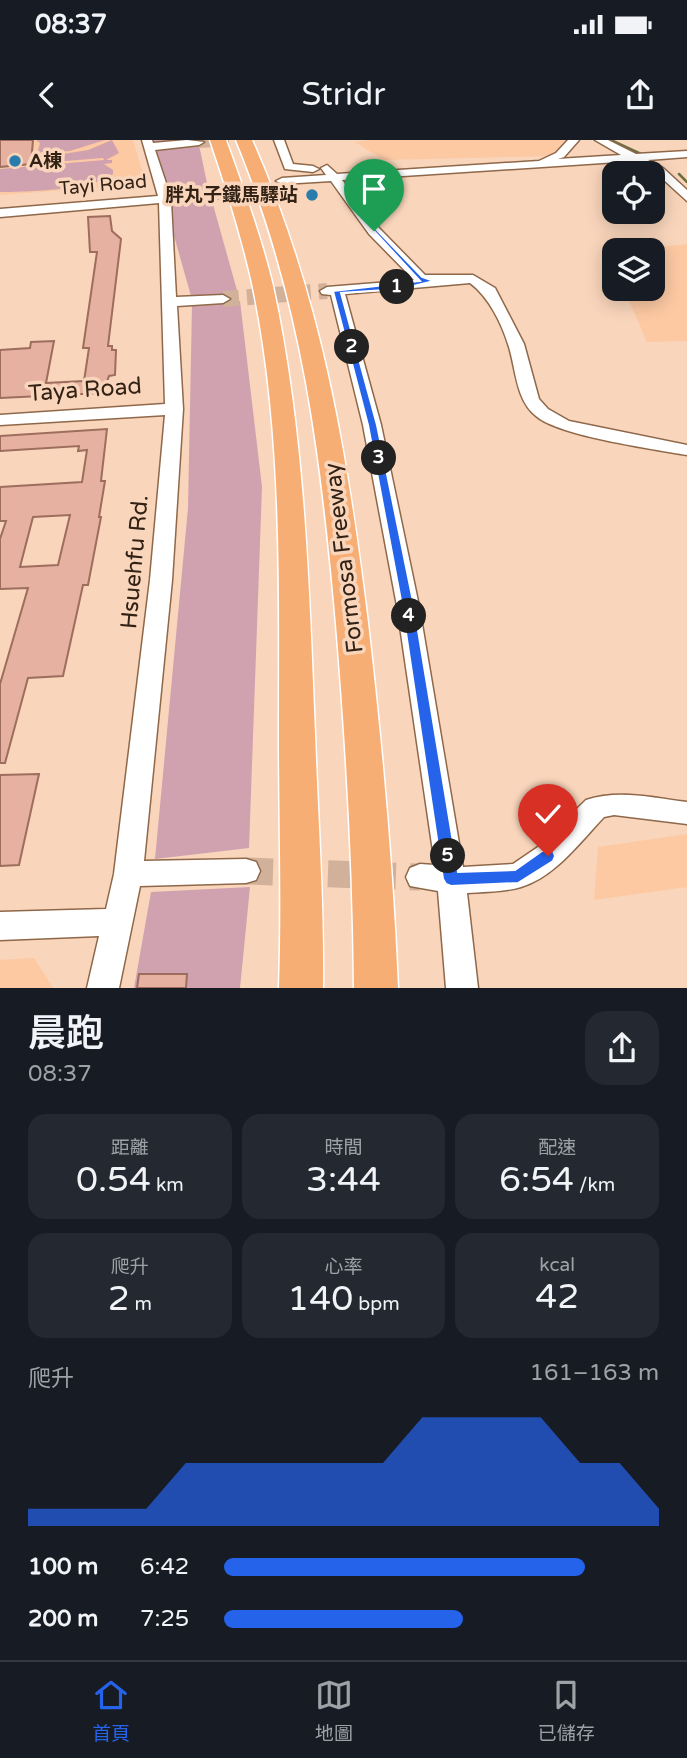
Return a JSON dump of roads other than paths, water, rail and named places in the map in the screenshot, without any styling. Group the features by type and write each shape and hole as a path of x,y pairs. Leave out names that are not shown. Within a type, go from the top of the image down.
{"highway":[{"name":"Formosa Freeway","path":"244,140 269,193 289,251 311,343 333,461 362,714 376,988"},
{"name":"Formosa Freeway","path":"209,141 240,194 255,255 273,351 288,459 294,551 301,988"}],"street":[{"path":"279,140 289,167 334,176 602,164"},
{"path":"284,185 416,160 546,160 560,155 573,140"},
{"path":"600,140 642,161"},
{"path":"148,143 209,141"},
{"name":"Hsuehfu Rd.","path":"103,988 128,874 161,580 174,409 164,195 148,143"},
{"path":"649,161 687,154"},
{"path":"665,164 684,164"},
{"path":"334,176 374,231 420,278 430,281"},
{"path":"665,176 687,197"},
{"name":"Tayi Road","path":"0,213 209,191"},
{"name":"Tayi Road","path":"0,204 164,195"},
{"path":"462,988 451,879 408,606 372,425 332,291 473,279 490,291 516,344 531,400 542,414 565,425 687,450"},
{"path":"170,302 223,299"},
{"name":"Taya Road","path":"0,420 174,409"},
{"path":"420,877 451,879 518,876 548,856 596,808 614,804 687,813"},
{"path":"128,874 246,872"},
{"path":"0,926 117,922"}],"waterway":[{"path":"611,140 641,154"},
{"path":"679,174 687,182"}],"tunnel":[{"path":"199,142 230,140"},
{"path":"210,195 286,188"},
{"path":"223,299 327,291"},
{"path":"246,871 420,877"}],"place":[{"name":"A棟","path":"15,161"},
{"name":"胖丸子鐵馬驛站","path":"312,195"}]}
